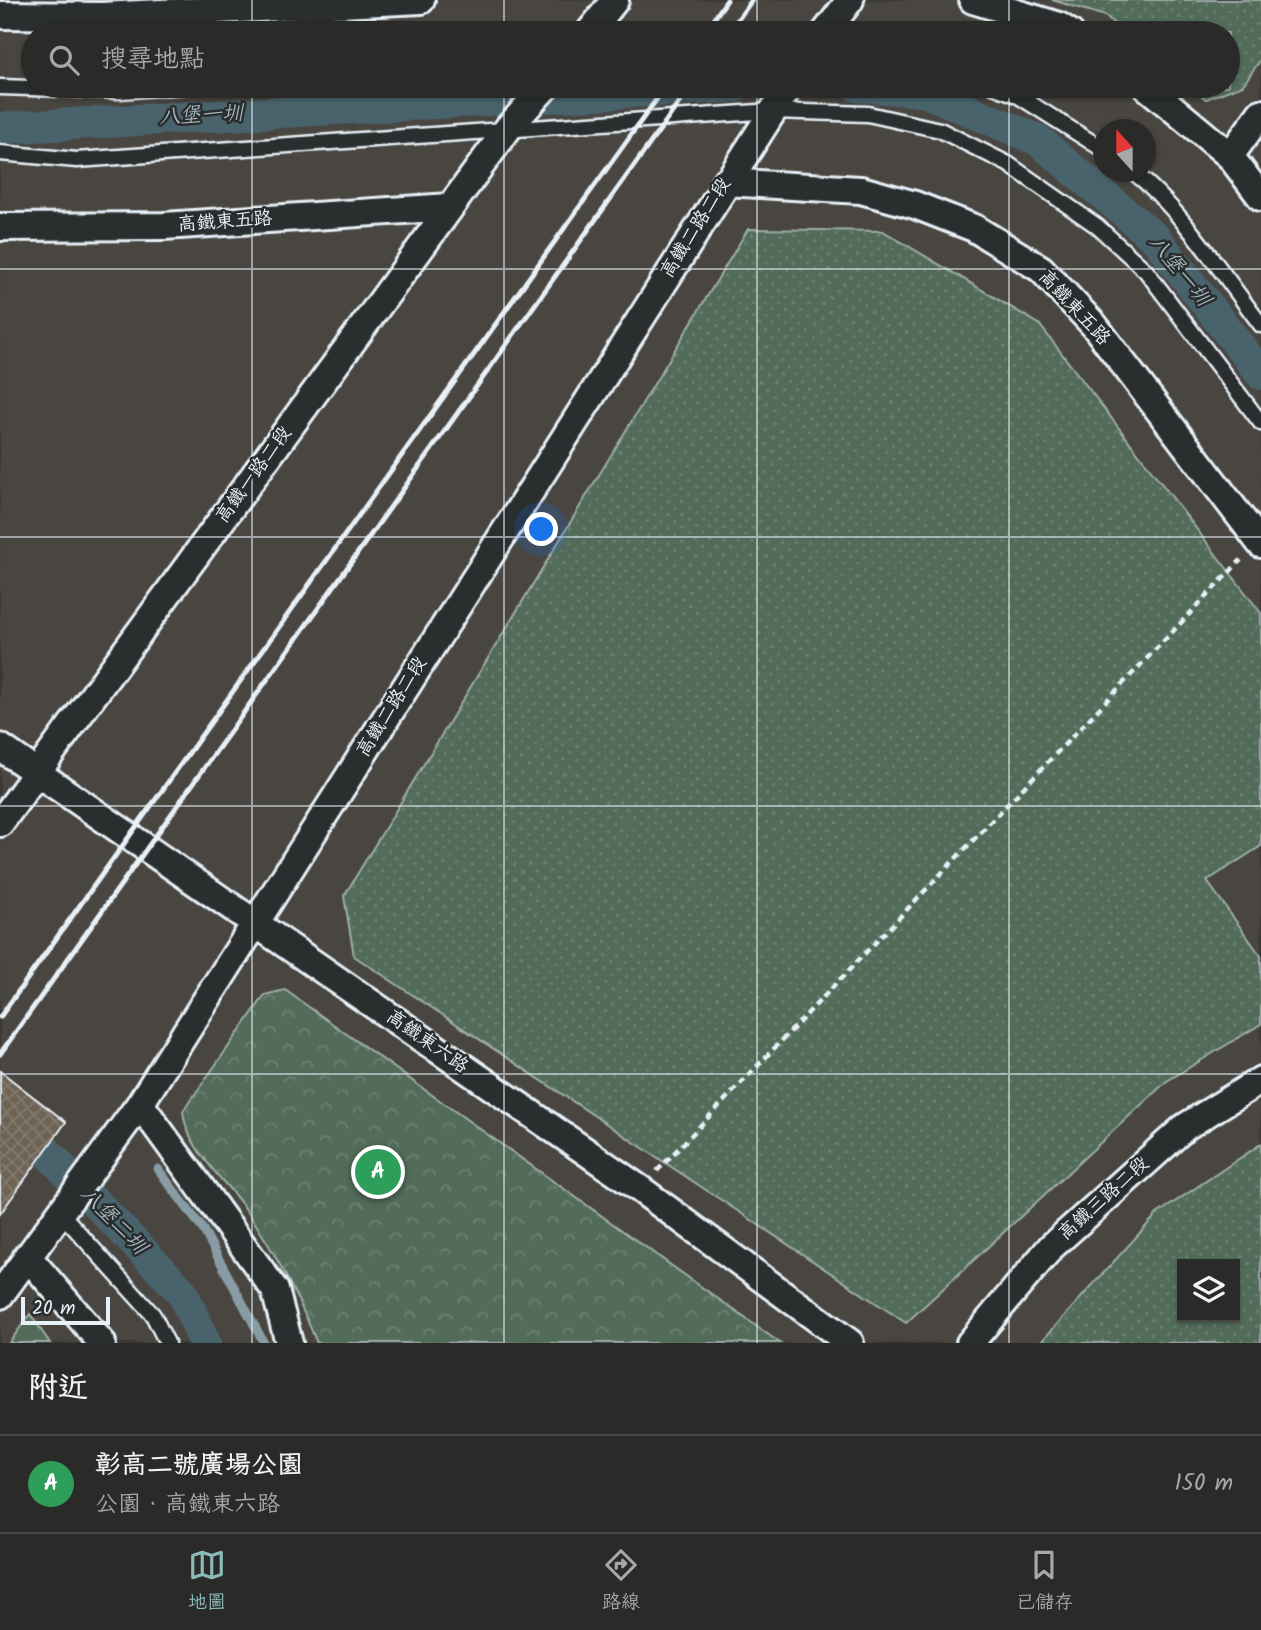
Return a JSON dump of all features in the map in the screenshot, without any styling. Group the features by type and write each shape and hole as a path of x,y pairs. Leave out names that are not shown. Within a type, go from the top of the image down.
{"street":[{"path":"0,15 101,16 233,5 421,0"},
{"path":"598,21 615,0"},
{"path":"834,21 850,0"},
{"path":"973,0 1042,21"},
{"name":"高鐵一路二段","path":"0,823 450,207 509,127 534,98"},
{"name":"高鐵二路二段","path":"0,1295 140,1104 781,98"},
{"path":"1160,98 1230,156 1261,197"},
{"path":"1230,156 1261,113"},
{"name":"高鐵東五路","path":"725,183 872,193 915,205 974,228 1041,269 1094,324 1260,543"},
{"name":"高鐵東五路","path":"0,227 164,226 450,207"},
{"name":"高鐵東六路","path":"0,747 639,1189 850,1343"},
{"name":"高鐵三路二段","path":"970,1343 1051,1247 1185,1127 1261,1080"},
{"path":"140,1104 275,1290 289,1343"},
{"path":"27,1256 102,1343"}],"lane":[{"path":"0,87 21,88"},
{"path":"1023,98 1093,143"},
{"path":"0,153 77,160 509,127 772,111 868,114 940,130 1007,164 1097,226 1146,271 1261,423"},
{"path":"1143,182 1192,234 1261,324"},
{"path":"60,1212 153,1315 167,1343"}],"path":[{"path":"639,1189 1260,543"}],"shaded area":[{"path":"0,0 1261,0 1261,1343 0,1343"}],"green space":[{"path":"1052,0 1261,0 1261,59 1240,86 1240,21 1111,21 1105,16"},
{"path":"748,229 883,231 1039,324 1261,613 1261,846 1207,881 1261,956 1261,1024 1167,1081 906,1323 354,956 344,896"},
{"path":"285,990 780,1343 317,1343 295,1293 268,1245 249,1214 200,1152 186,1125 183,1111 265,995"},
{"path":"1261,1144 1261,1343 1040,1343 1157,1214"},
{"path":"30,1314 50,1343 9,1343"}],"building":[{"path":"0,1071 66,1122 0,1214"}],"waterway":[{"name":"八堡一圳","path":"0,128 526,98"},
{"name":"八堡一圳","path":"940,98 1038,140 1156,239 1261,374"},
{"name":"八堡二圳","path":"0,1114 37,1142 182,1292 205,1343"},
{"path":"158,1169 204,1231 264,1343"}],"railway":[{"path":"712,21 727,0"},
{"path":"737,21 752,0"},
{"path":"0,1017 657,98"},
{"path":"0,1054 682,98"}],"place":[{"name":"彰高二號廣場公園","path":"378,1172"}]}
